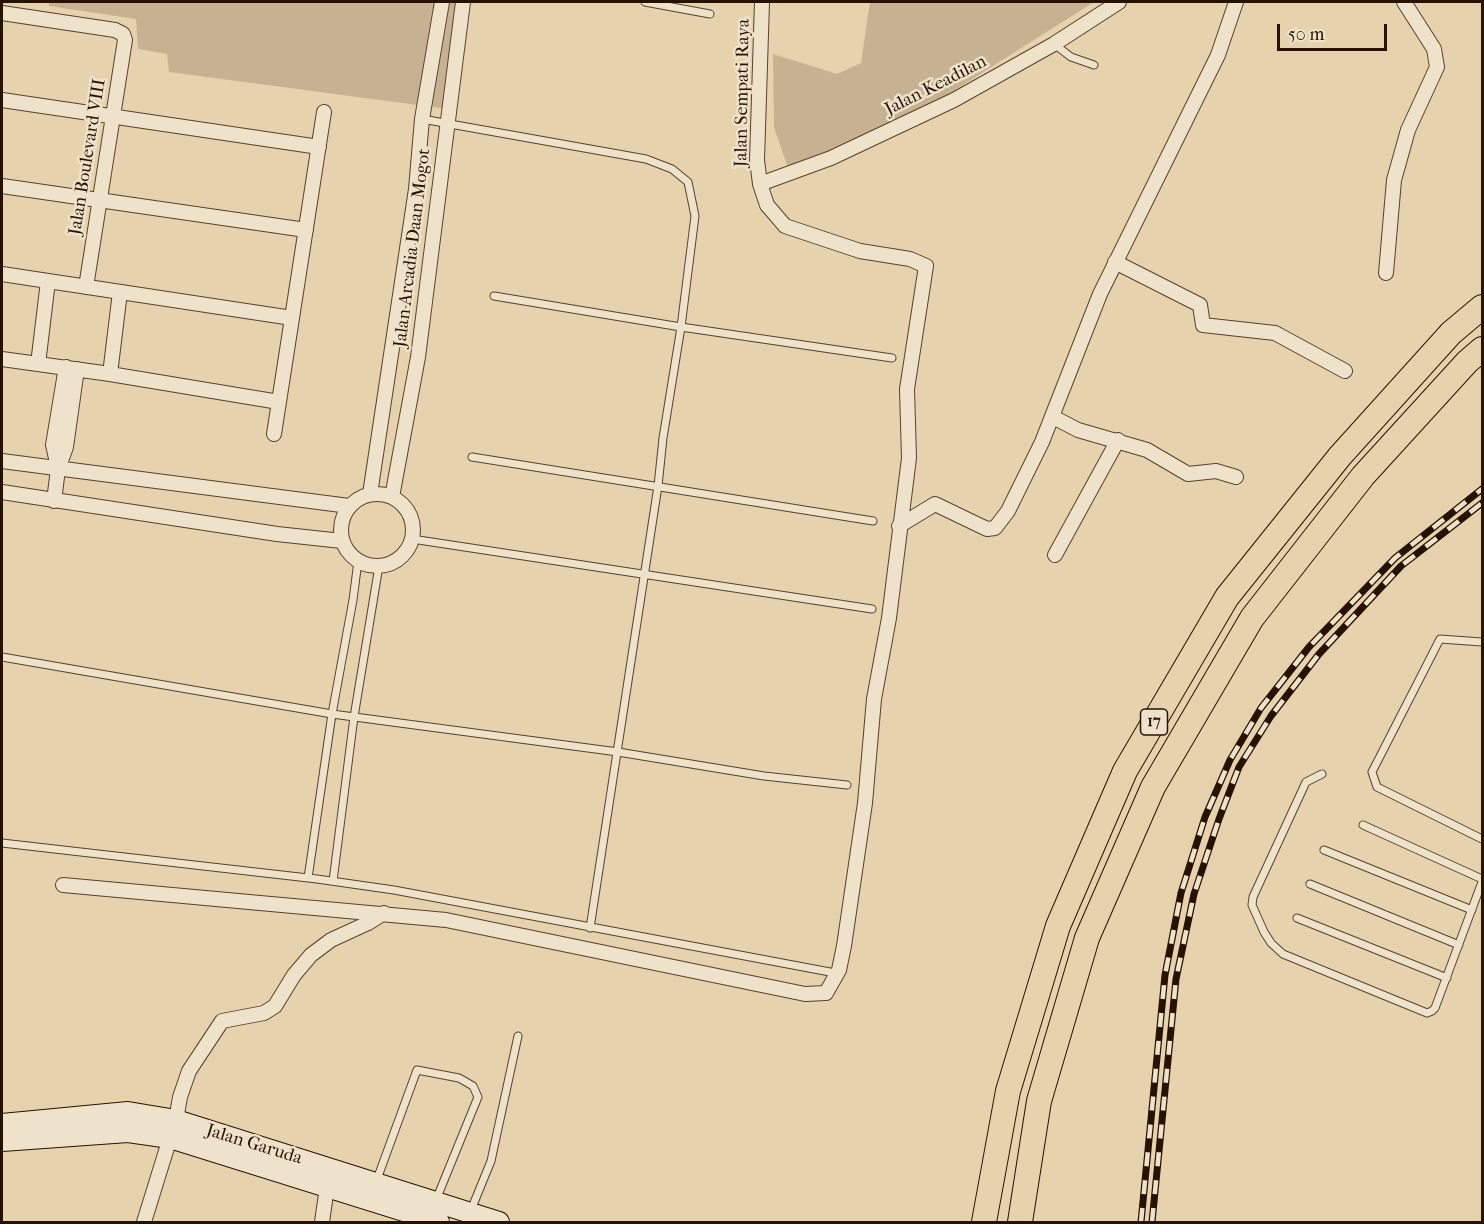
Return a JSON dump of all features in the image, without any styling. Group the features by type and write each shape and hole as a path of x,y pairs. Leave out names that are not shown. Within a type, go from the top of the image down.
{"highway":[{"name":"17","path":"984,1222 1008,1091 1058,926 1125,771 1227,597 1340,456 1450,333 1482,307"},
{"name":"17","path":"1020,1222 1039,1101 1084,949 1152,787 1252,618 1363,476 1467,362 1482,349"}],"main road":[{"name":"Jalan Garuda","path":"2,1124 128,1112 327,1187 372,1192"},
{"name":"Jalan Garuda","path":"2,1141 173,1129 372,1192 432,1217 470,1214 498,1222"}],"street":[{"name":"Jalan Arcadia Daan Mogot","path":"370,494 416,189 422,119 442,2"},
{"name":"Jalan Arcadia Daan Mogot","path":"392,497 418,357 463,2"},
{"name":"Jalan Sempati Raya","path":"762,2 757,160 760,184 767,205 785,226 860,251 910,259 926,266 907,389 909,458 899,526"},
{"name":"Jalan Keadilan","path":"760,184 831,158 954,100 1054,44 1119,2"},
{"path":"63,885 446,920 805,994 826,993 839,970 844,946 865,803 874,699 889,618 899,526 935,504 987,529 995,528 1008,511 1053,417 1091,315 1115,262 1218,55 1236,2"},
{"path":"1386,273 1394,180 1408,130 1437,67 1434,50 1404,2"},
{"name":"Jalan Boulevard VIII","path":"2,13 115,30 123,34 125,40 111,117 86,287"},
{"path":"2,100 319,147"},
{"path":"274,434 324,112"},
{"path":"2,186 306,230"},
{"path":"1115,262 1200,305 1203,325 1275,333 1345,371"},
{"path":"2,274 292,318"},
{"path":"38,364 48,281"},
{"path":"110,374 120,292"},
{"path":"2,359 279,402"},
{"path":"54,501 71,368"},
{"path":"1053,417 1078,430 1147,450 1188,474 1216,471 1236,477"},
{"path":"1055,555 1118,440"},
{"path":"2,461 349,506"},
{"path":"2,492 266,532 342,541"},
{"path":"370,494 392,497 405,507 412,522 412,539 405,552 393,562 379,566 358,561 349,553 342,541 342,523 349,506 358,498 370,494"},
{"path":"144,1222 189,1071 222,1021 264,1013 274,1006 294,975 311,955 331,940 384,913"},
{"path":"322,1222 327,1187"}],"lane":[{"path":"645,2 710,14"},
{"path":"1054,44 1071,57 1094,64"},
{"path":"422,119 646,159 672,169 688,182 695,216 681,327 590,928"},
{"path":"494,296 681,327 892,358"},
{"path":"472,457 873,521"},
{"path":"412,539 872,609"},
{"path":"308,878 358,561"},
{"path":"333,881 354,717 379,566"},
{"path":"1482,642 1440,639 1372,772 1377,787 1482,839"},
{"path":"2,657 333,714 618,752 764,776 847,785"},
{"path":"1322,774 1306,782 1253,897 1252,905 1264,932 1271,943 1283,954 1427,1013 1436,1008 1482,880 1363,825"},
{"path":"2,843 394,890 830,972"},
{"path":"1324,850 1472,910"},
{"path":"1310,884 1459,945"},
{"path":"1297,918 1447,978"},
{"path":"470,1214 491,1161 518,1036"},
{"path":"372,1192 417,1070 459,1078 473,1086 477,1097 432,1217"}],"shaded area":[{"path":"49,2 469,2 455,110 169,72 167,54 138,49 136,19 49,6"},
{"path":"870,2 1094,2 862,149 790,174 774,127 773,54 837,74 861,63"}],"railway":[{"path":"1141,1222 1165,975 1181,893 1205,817 1230,760 1261,708 1309,647 1395,558 1482,489"},
{"path":"1152,1222 1176,979 1194,894 1239,767 1271,716 1319,654 1401,566 1482,503"}]}
